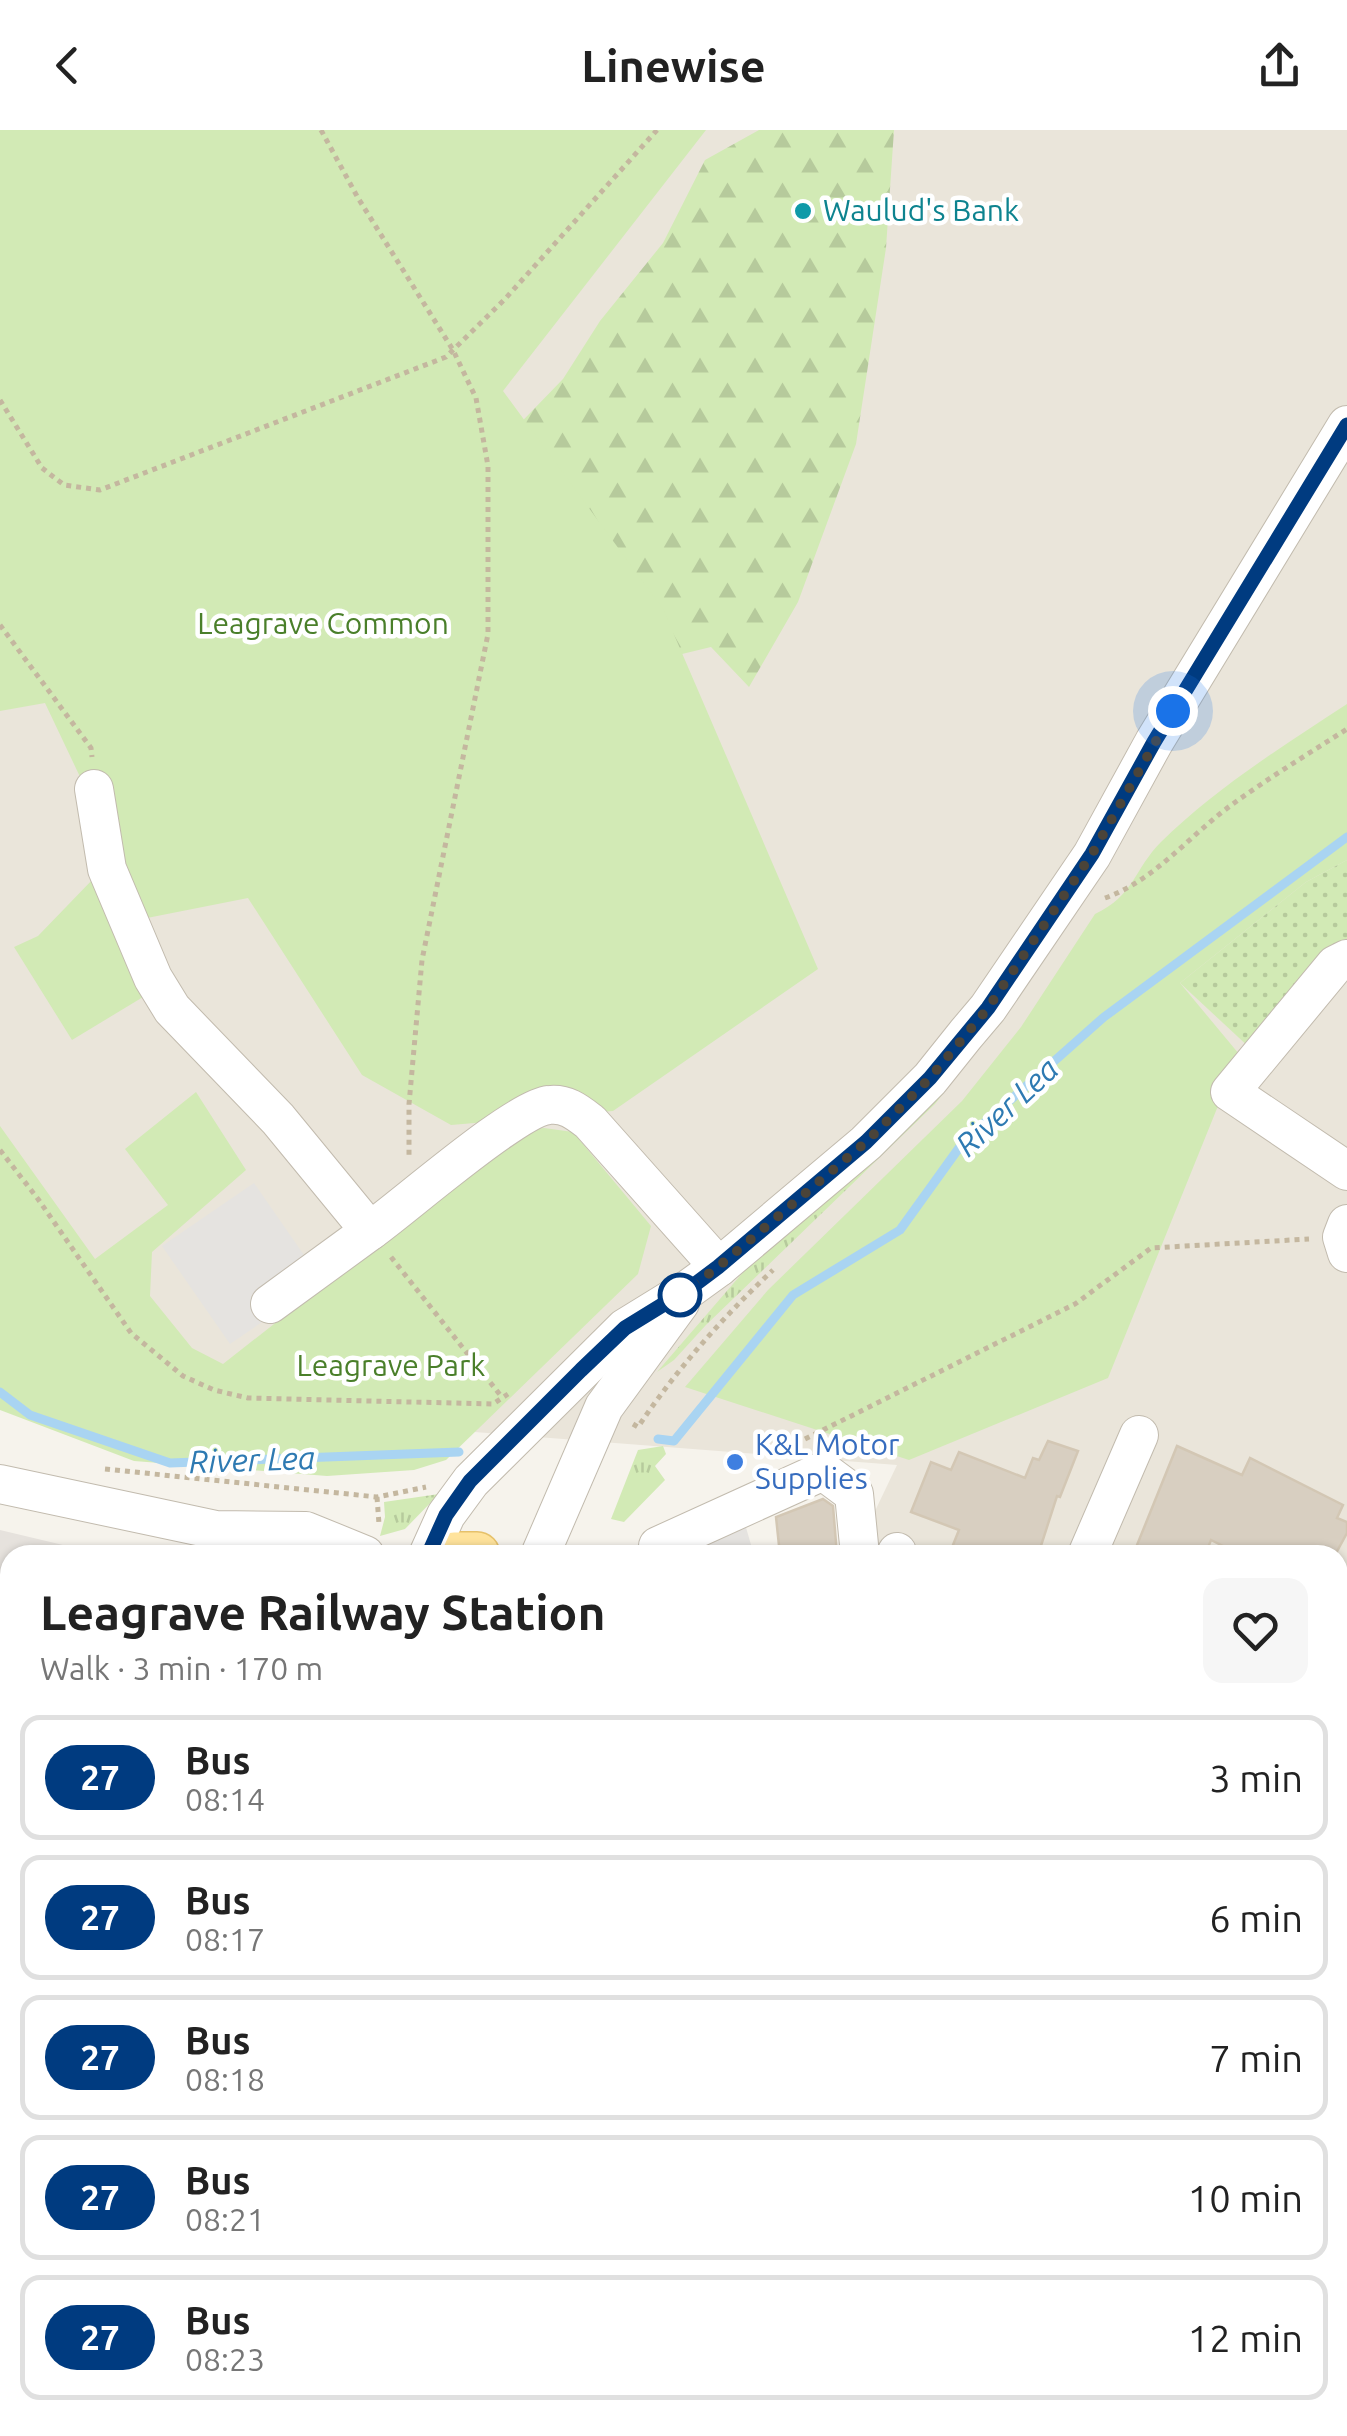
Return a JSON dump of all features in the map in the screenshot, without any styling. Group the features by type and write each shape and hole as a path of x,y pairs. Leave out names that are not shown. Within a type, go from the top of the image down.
{"street":[{"path":"432,1545 446,1515 470,1481 625,1328 704,1278 866,1142 930,1078 988,1008 1092,854 1154,742 1347,425"},
{"path":"94,788 107,869 153,978 172,1009 278,1120 370,1231"},
{"path":"1347,959 1335,966 1230,1092 1347,1171"},
{"path":"270,1304 408,1204 471,1152 532,1110 548,1105 572,1108 590,1122 704,1278"},
{"path":"544,1545 604,1408 704,1278"},
{"path":"1091,1545 1138,1436"},
{"path":"660,1545 822,1471 854,1494 880,1545"},
{"path":"0,1484 216,1530 306,1531 340,1545"},
{"path":"248,1530 271,1545"}],"path":[{"path":"321,130 452,350 476,398 488,466 488,634 422,960 409,1104 408,1204"},
{"path":"0,400 42,468 64,486 100,490 446,357 505,299 657,130"},
{"path":"0,625 91,748 94,788"},
{"path":"1092,903 1122,892 1180,852 1227,808 1347,729"},
{"path":"0,1150 131,1333 184,1376 214,1390 248,1398 493,1404 514,1392"},
{"path":"370,1231 501,1396"},
{"path":"792,1446 1075,1304 1151,1248 1345,1238"},
{"path":"89,1468 378,1498 434,1485"}],"shaded area":[{"path":"0,130 1347,130 1347,1545 859,1545 897,1465 0,1395"},
{"path":"254,1183 322,1281 230,1344 162,1246"},
{"path":"738,1500 751,1545 637,1545"},
{"path":"0,1530 63,1545 0,1545"}],"green space":[{"name":"Leagrave Common","path":"0,130 706,130 503,391 663,609 818,969 613,1111 451,1125 362,1075 248,898 147,918 45,703 0,711"},
{"path":"759,130 894,130 886,248 856,444 798,602 749,687 711,647 649,662 498,446 563,379 600,321 663,243 705,160"},
{"path":"1347,704 1347,860 1306,882 1180,983 1239,1054 1108,1378 909,1460 685,1387 768,1290 962,1101 1021,1027 1095,914 1118,899 1161,842 1227,786"},
{"path":"1347,860 1347,948 1251,1049 1180,983 1306,882"},
{"path":"95,877 148,994 72,1040 14,947 38,936"},
{"path":"1005,1014 935,1104 674,1360 657,1372 745,1270 807,1215"},
{"name":"Leagrave Park","path":"196,1092 246,1170 152,1252 150,1296 192,1348 223,1364 520,1131 544,1128 573,1132 651,1226 638,1274 446,1460 414,1470 327,1476 134,1461 0,1410 0,1126 95,1259 168,1205 125,1149"},
{"path":"663,1446 666,1454 655,1466 665,1480 624,1522 611,1519 638,1450"},
{"path":"439,1494 405,1529 380,1536 384,1502"}],"building":[{"path":"1048,1441 1078,1451 1060,1497 1057,1496 1041,1545 953,1545 959,1530 911,1512 931,1462 951,1470 959,1452 1025,1478 1033,1458 1039,1460"},
{"path":"1177,1446 1242,1475 1250,1458 1343,1505 1337,1518 1347,1522 1347,1533 1340,1545 1221,1545 1211,1540 1209,1545 1137,1545"},
{"path":"823,1499 833,1506 836,1545 779,1545 776,1517"}],"waterway":[{"name":"River Lea","path":"658,1439 674,1441 793,1295 900,1230 964,1141 1104,1017 1347,837"},
{"name":"River Lea","path":"0,1392 30,1415 170,1463 459,1452"}],"bus line":[{"name":"27","path":"432,1545 446,1515 470,1481 581,1370 625,1328 718,1267 866,1142 930,1078 988,1008 1092,854 1154,742 1347,425"}],"place":[{"name":"Waulud's Bank","path":"803,211"},
{"name":"K&L Motor Supplies","path":"735,1462"}],"route":[{"path":"680,1295 866,1142 930,1078 988,1008 1092,854 1173,711"}]}
